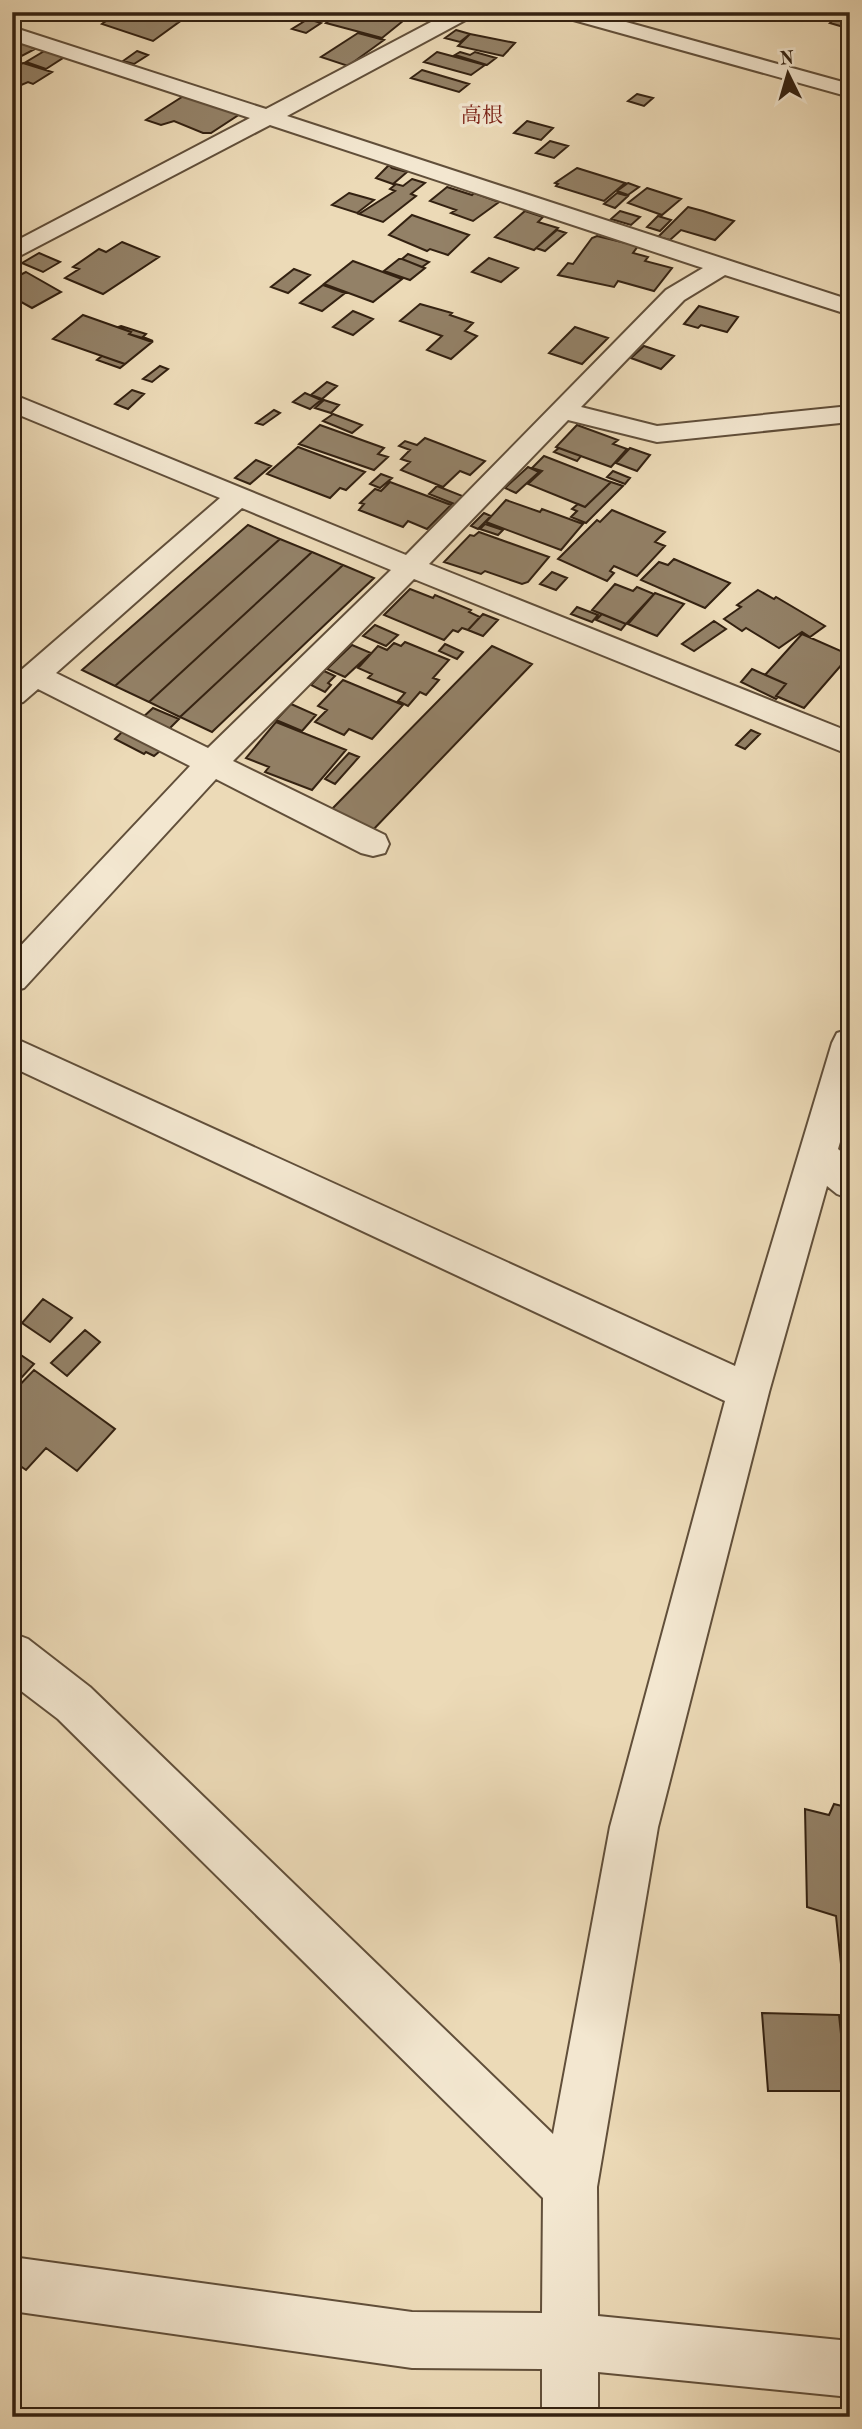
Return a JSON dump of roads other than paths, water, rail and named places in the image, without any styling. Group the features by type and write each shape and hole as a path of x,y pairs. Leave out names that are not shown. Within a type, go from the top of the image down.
{"street":[{"path":"12,253 466,12"},
{"path":"566,12 850,91"},
{"path":"12,33 850,308"},
{"path":"12,978 210,765 410,567 675,295 724,265"},
{"path":"12,402 410,567 850,744"},
{"path":"564,411 657,434 850,414"},
{"path":"240,495 23,685 210,765 373,844"},
{"path":"570,2417 569,2187 634,1827 748,1392 850,1043"},
{"path":"12,1051 748,1392"},
{"path":"817,1153 850,1183"},
{"path":"12,1655 74,1703 569,2187"},
{"path":"12,2284 412,2340 570,2341 850,2369"}],"district":[{"name":"高根","path":"482,116"}]}
